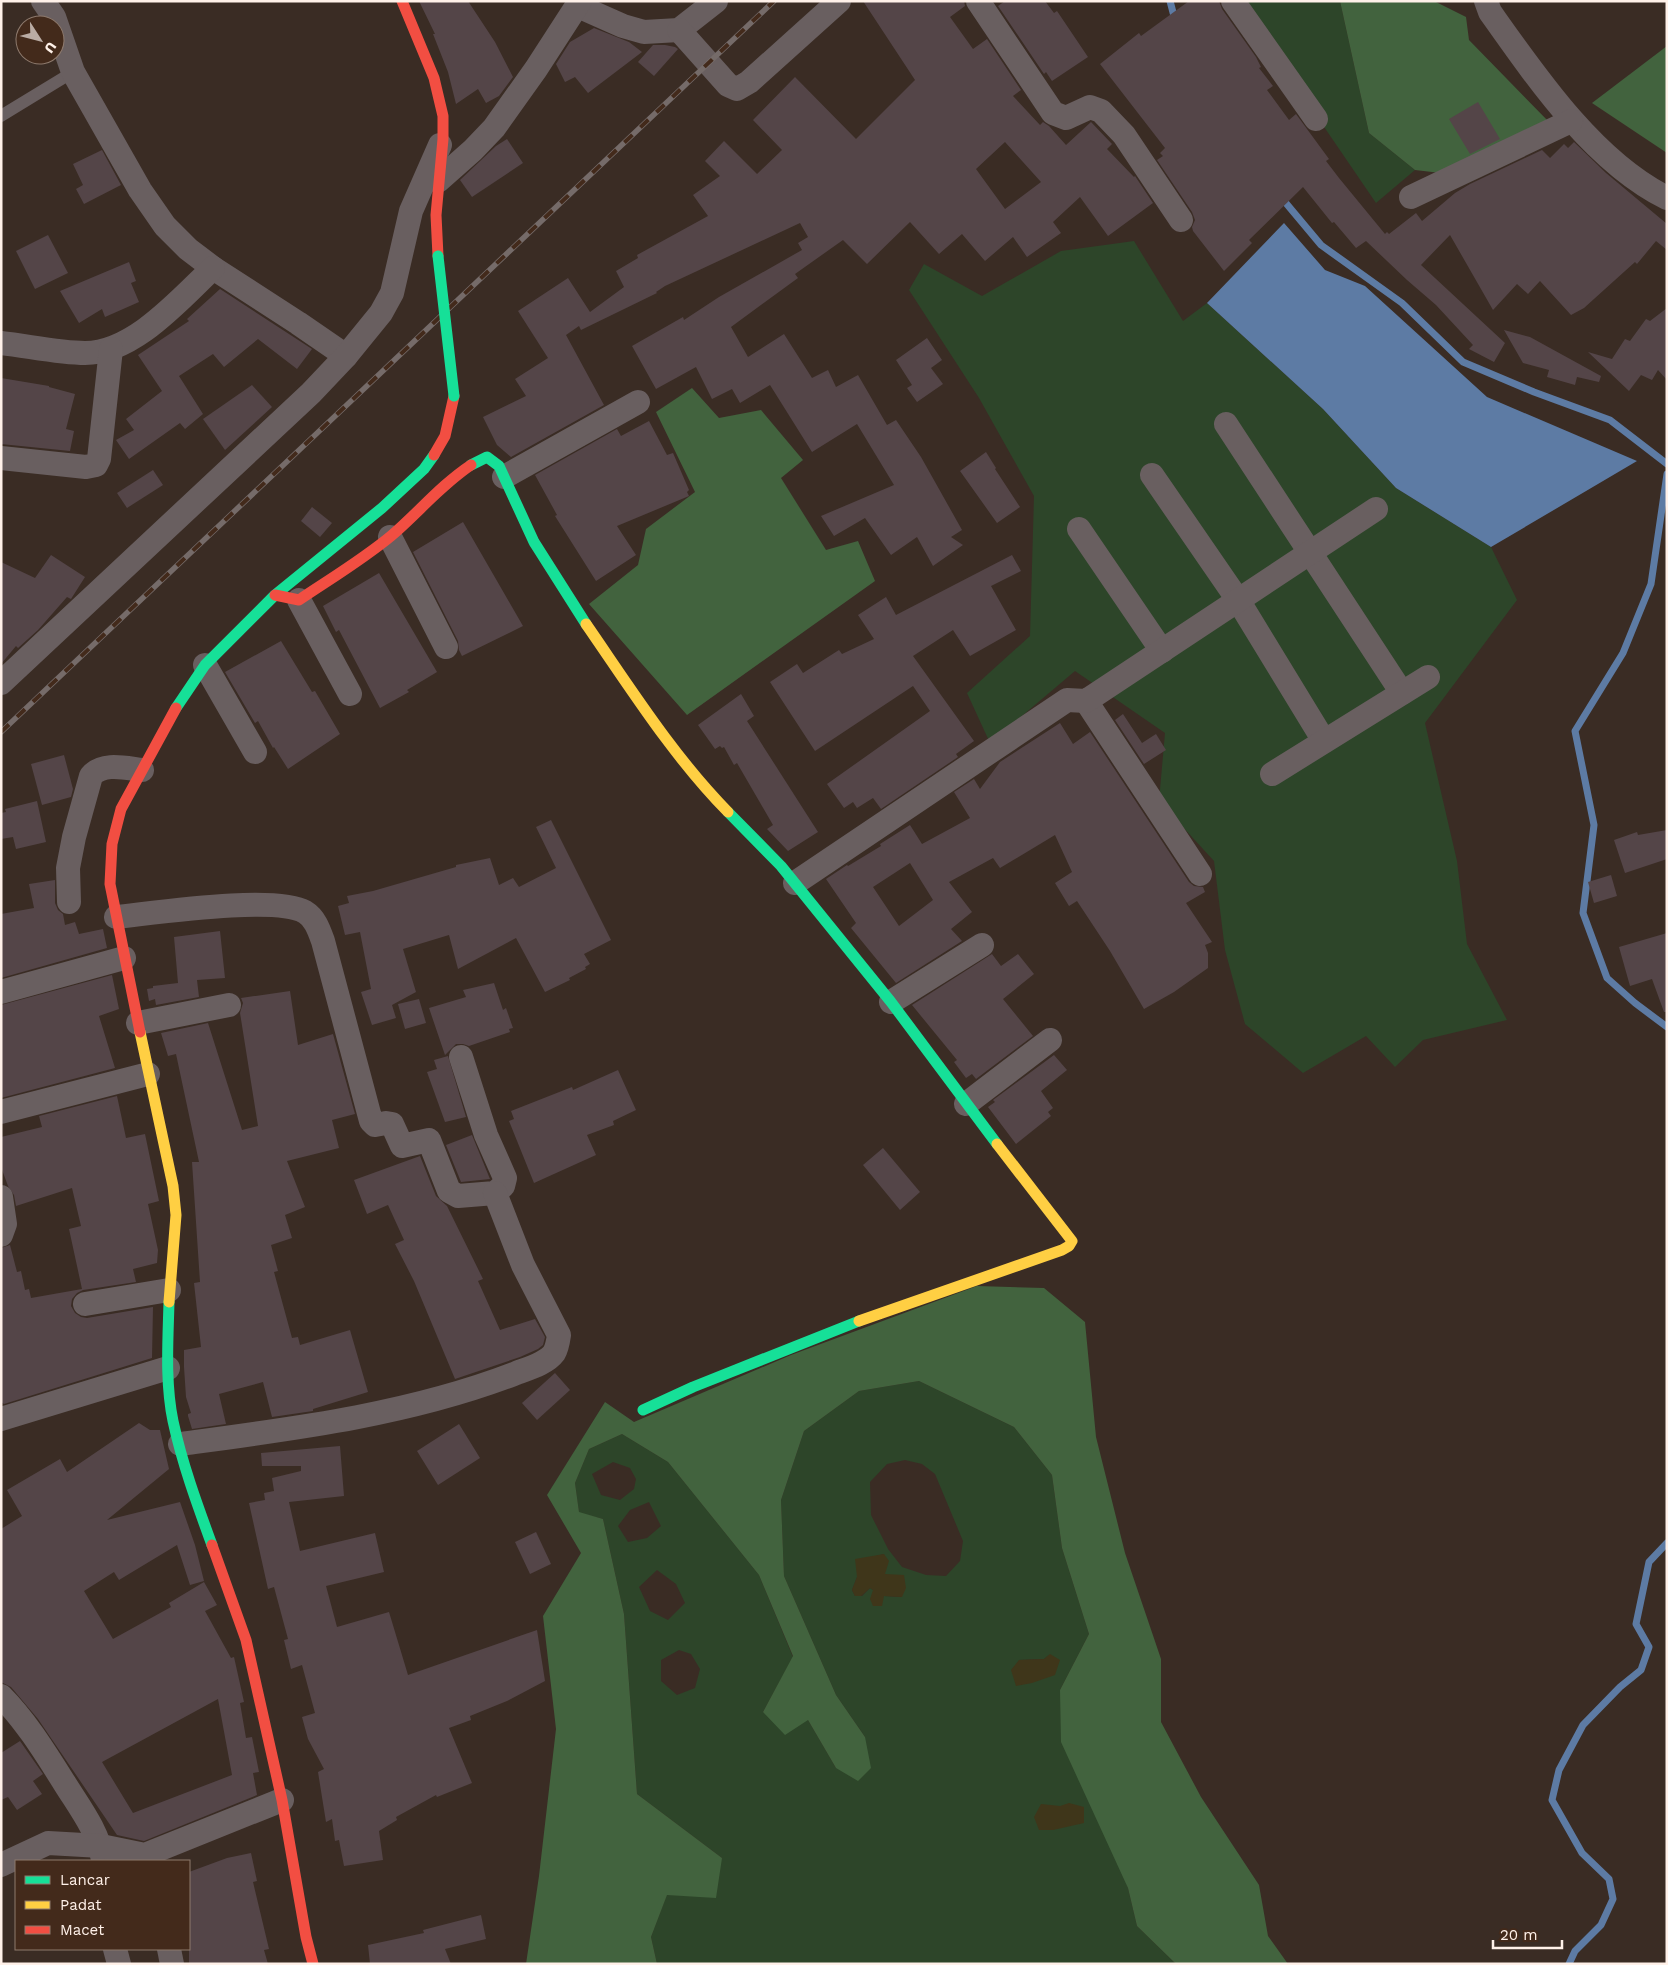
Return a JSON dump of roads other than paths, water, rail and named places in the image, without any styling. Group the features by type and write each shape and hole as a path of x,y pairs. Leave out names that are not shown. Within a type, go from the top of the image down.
{"street":[{"path":"43,1 54,17 73,72 140,190 165,226 188,249 213,268 298,322 346,356"},
{"path":"313,1964 306,1937 282,1800 246,1640 188,1479 173,1418 168,1368 169,1290 176,1215 173,1186 148,1074 110,884 115,827 121,809 169,719 205,665 275,595 382,508 424,469 436,454 445,436 454,396 438,256 436,215 443,139 443,116 434,78 402,1"},
{"path":"438,181 474,150 494,128 579,3 623,26 644,32 679,30 716,1"},
{"path":"679,30 728,85 737,89 749,82 839,1"},
{"path":"978,1 1053,113 1066,118 1090,107 1101,111 1124,135 1181,220"},
{"path":"1233,1 1316,119"},
{"path":"1486,1 1495,20 1571,120 1630,176 1667,198"},
{"path":"1411,197 1571,120"},
{"path":"1,683 311,393 346,356 381,313 392,293 411,211 443,139"},
{"path":"1,343 86,353 110,349 136,336 164,314 213,268"},
{"path":"1,458 86,468 96,465 100,459 110,349"},
{"path":"504,477 638,402"},
{"path":"1226,424 1402,693"},
{"path":"275,595 299,600 390,538 455,478 487,457 498,466 534,542 572,604 658,729 701,785 781,866 795,883 891,1002 966,1104 1072,1241 1070,1245 1038,1259 851,1324 693,1387 643,1410"},
{"path":"1152,475 1238,600 1324,741"},
{"path":"795,883 1066,700 1086,701 1376,509"},
{"path":"1079,528 1162,651"},
{"path":"390,538 446,647"},
{"path":"299,600 350,694"},
{"path":"205,665 256,752"},
{"path":"1272,774 1428,677"},
{"path":"1086,701 1200,874"},
{"path":"69,902 68,868 74,837 91,776 96,770 107,767 142,770"},
{"path":"116,917 266,904 302,910 308,914 318,927 371,1121 376,1125 392,1124 402,1146 429,1140 449,1191 453,1194 458,1196 495,1192 503,1186 505,1178 486,1136 461,1057"},
{"path":"891,1002 982,945"},
{"path":"1,992 124,958"},
{"path":"138,1023 229,1005"},
{"path":"966,1104 1050,1040"},
{"path":"1,1112 148,1074"},
{"path":"180,1444 302,1427 420,1403 486,1384 536,1365 553,1354 558,1344 558,1335 522,1265 495,1192"},
{"path":"1,1196 5,1224 1,1235"},
{"path":"85,1304 169,1290"},
{"path":"1,1419 168,1368"},
{"path":"1,1696 11,1706 52,1763 88,1821 102,1854"},
{"path":"1,1865 48,1843 102,1854 146,1858 282,1800"},
{"path":"115,1950 119,1964"},
{"path":"168,1950 172,1964"}],"lane":[{"path":"1,116 73,72"}],"water":[{"path":"1284,223 1325,270 1365,286 1487,397 1637,461 1491,547 1396,488 1323,409 1207,303"}],"waterway":[{"path":"1170,1 1175,20"},
{"path":"1280,196 1321,245 1402,303 1463,362 1534,392 1610,420 1667,464"},
{"path":"1667,474 1651,584 1623,653 1575,731 1594,825 1583,913 1607,978 1635,1003 1667,1027"},
{"path":"1569,1964 1575,1951 1601,1925 1613,1899 1609,1879 1582,1853 1552,1800 1559,1770 1583,1725 1620,1687 1641,1670 1649,1647 1636,1624 1649,1562 1667,1543"}],"railway":[{"path":"1,732 774,1"}]}
